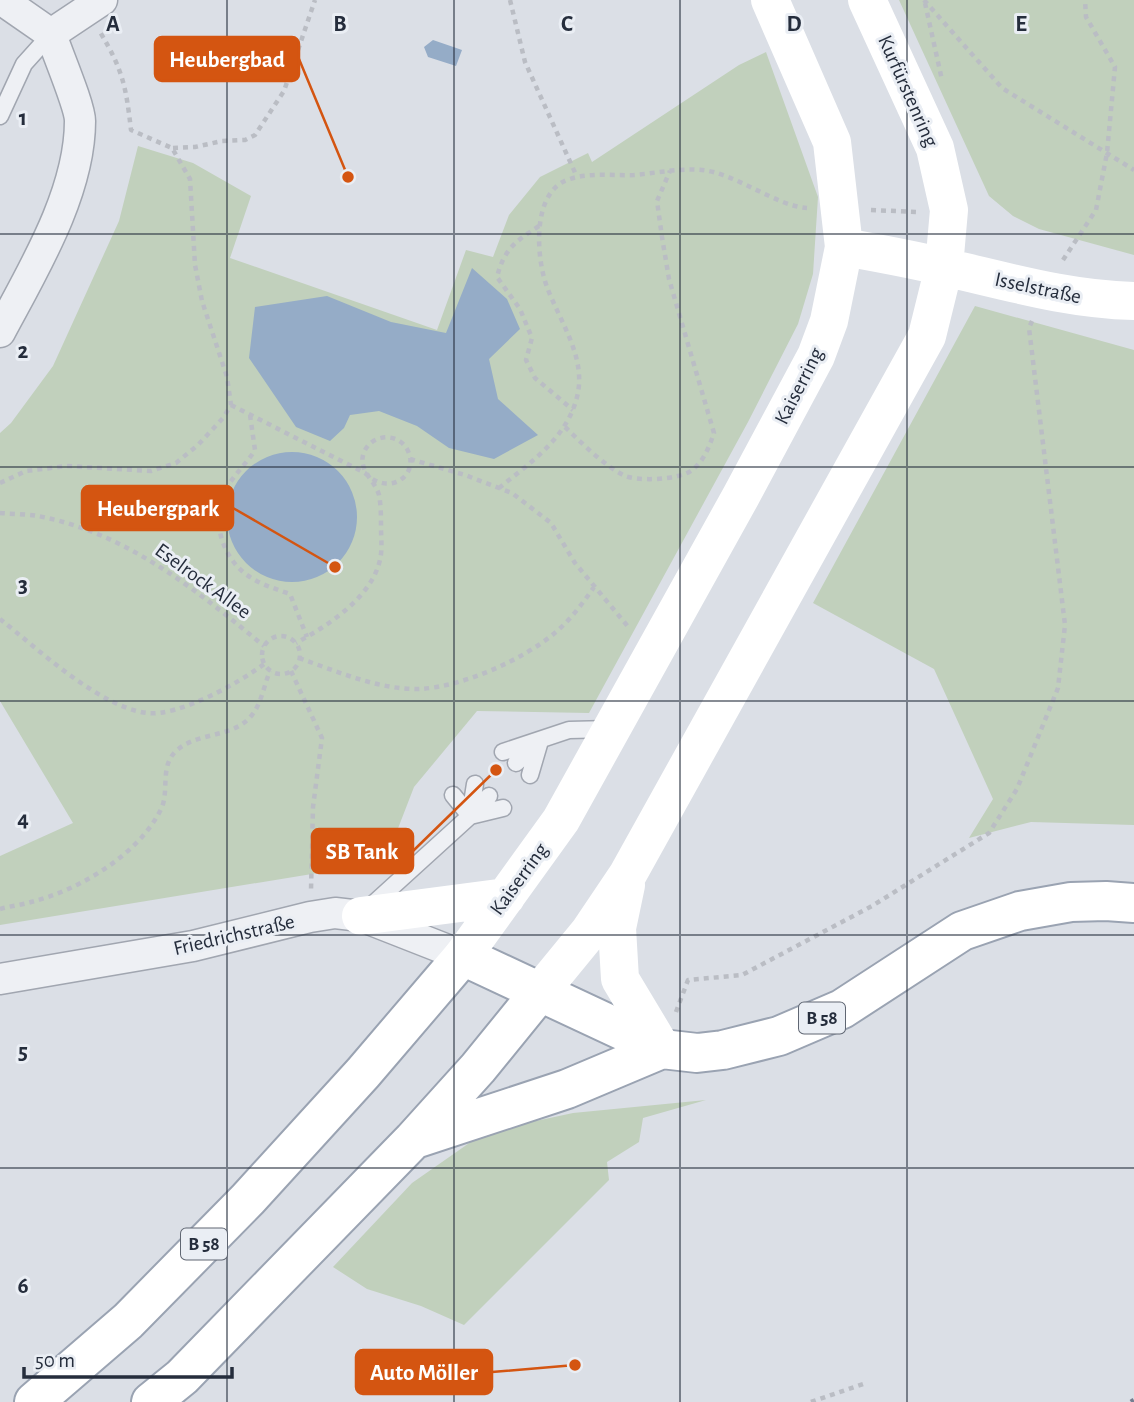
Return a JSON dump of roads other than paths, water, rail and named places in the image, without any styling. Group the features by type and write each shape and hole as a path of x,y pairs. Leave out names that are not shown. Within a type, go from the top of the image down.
{"main road":[{"path":"770,0 832,142 844,247"},
{"name":"Kurfürstenring","path":"867,0 935,148 949,210 944,267"},
{"name":"Isselstraße","path":"844,247 944,267 1043,292 1095,300 1134,301"},
{"name":"Kaiserring","path":"34,1402 128,1321 248,1199 363,1073 463,956 561,820 653,657 816,356 829,321 844,247"},
{"path":"539,993 589,932 628,874 927,336 944,267"},
{"path":"628,874 617,928 620,979 662,1049"},
{"path":"361,916 506,897"},
{"name":"B 58","path":"463,956 662,1049 697,1053 723,1051 779,1036 842,1009 962,931 1020,911 1071,902 1134,903"},
{"name":"B 58","path":"151,1402 182,1377 413,1140 478,1068 539,993"},
{"name":"B 58","path":"413,1140 567,1089 662,1049"}],"street":[{"path":"0,332 32,272 62,206 76,161 81,119 51,34 2,0"},
{"path":"51,34 95,5"},
{"name":"Friedrichstraße","path":"0,979 193,946 335,913 361,916 463,956"}],"lane":[{"path":"0,117 24,64 51,34"},
{"path":"503,752 569,730 612,729"},
{"path":"516,764 540,741"},
{"path":"530,775 540,741"},
{"path":"470,816 475,784"},
{"path":"453,795 470,816"},
{"path":"361,916 489,796"},
{"path":"470,816 503,808"}],"water":[{"path":"433,40 462,50 456,66 428,57 424,47"},
{"path":"472,268 507,299 520,329 489,359 498,399 538,435 494,459 449,448 417,426 379,411 350,415 344,428 330,441 296,427 249,358 255,307 327,296 391,322 446,333"},
{"path":"292,452 317,457 338,471 352,492 357,517 352,542 338,563 317,577 292,582 267,577 246,563 232,542 227,517 232,492 246,471 267,457"}],"place":[{"name":"Heubergbad","path":"348,177"},
{"name":"Heubergpark","path":"335,567"},
{"name":"SB Tank","path":"496,770"},
{"name":"Auto Möller","path":"575,1365"}]}
